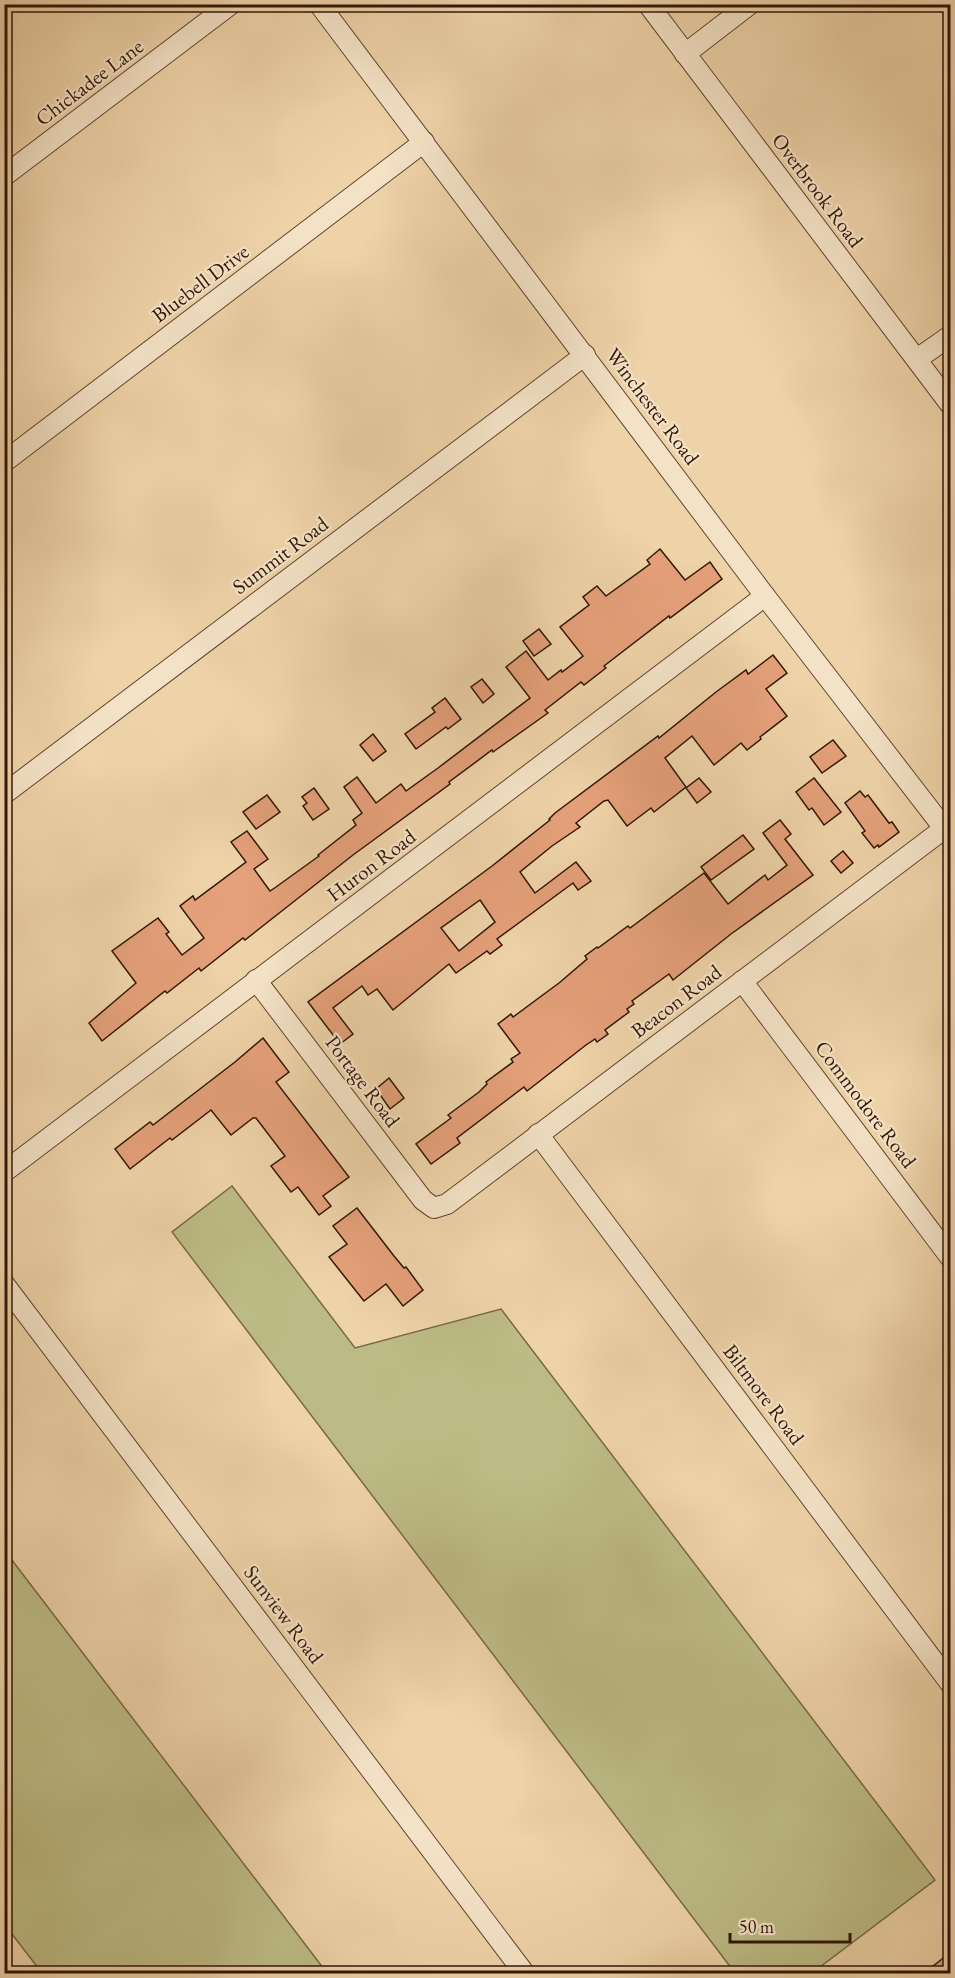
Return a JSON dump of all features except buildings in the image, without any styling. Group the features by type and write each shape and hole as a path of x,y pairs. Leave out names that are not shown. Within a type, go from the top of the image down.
{"street":[{"name":"Chickadee Lane","path":"4,176 231,4"},
{"name":"Winchester Road","path":"319,4 765,596 948,832"},
{"name":"Overbrook Road","path":"648,4 951,404"},
{"path":"686,54 750,4"},
{"name":"Bluebell Drive","path":"4,462 424,142"},
{"path":"917,359 951,336"},
{"name":"Summit Road","path":"4,794 585,355"},
{"name":"Huron Road","path":"4,1172 765,596"},
{"name":"Beacon Road","path":"434,1208 447,1204 742,981 948,832"},
{"name":"Portage Road","path":"256,980 423,1200 434,1208"},
{"name":"Commodore Road","path":"742,981 951,1257"},
{"name":"Biltmore Road","path":"538,1134 951,1683"},
{"name":"Sunview Road","path":"4,1284 525,1974"}],"shaded area":[{"path":"232,1186 355,1348 501,1309 935,1880 812,1973 735,1973 172,1232"},
{"path":"5,1551 327,1973 42,1973 5,1925"}]}
